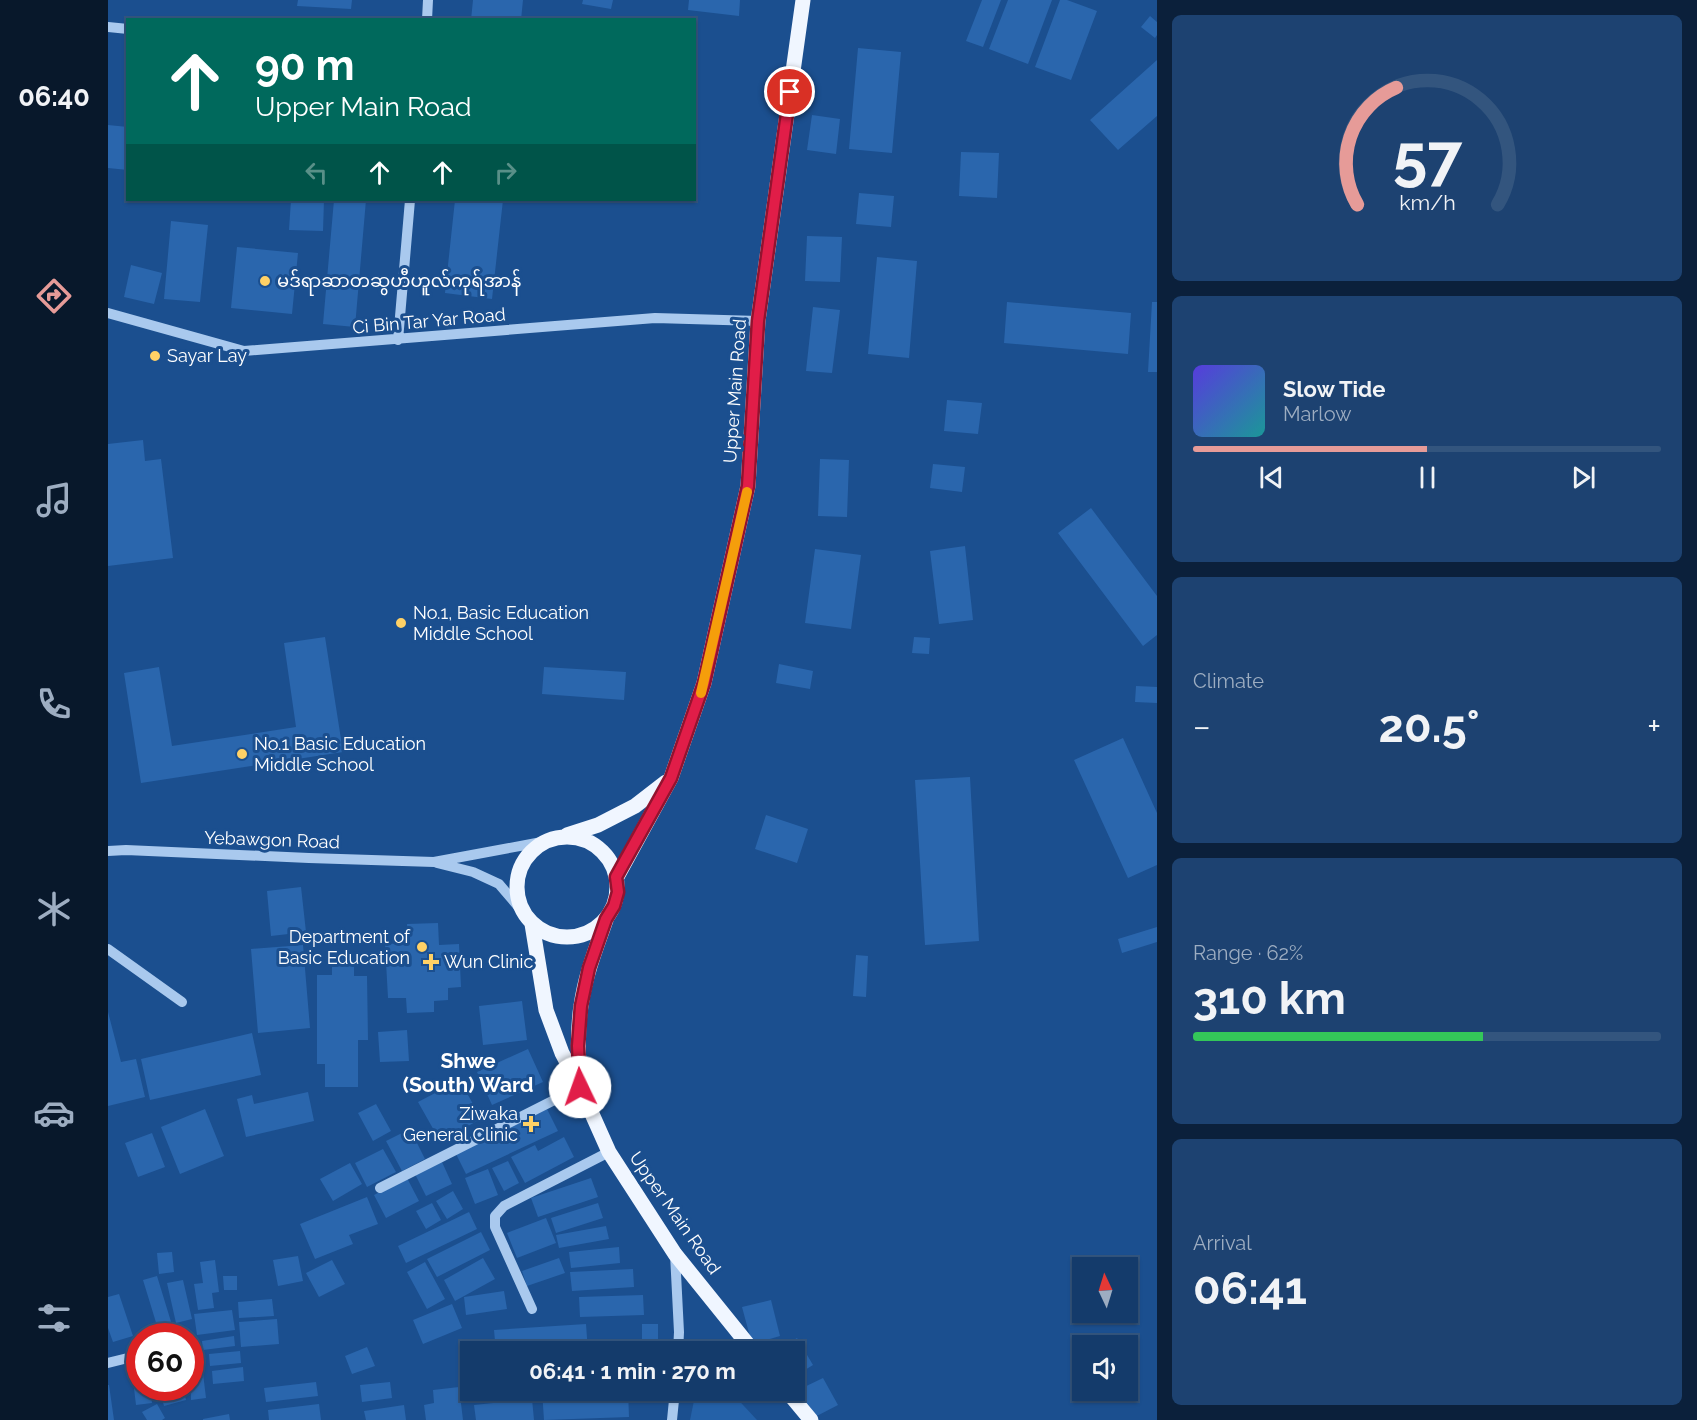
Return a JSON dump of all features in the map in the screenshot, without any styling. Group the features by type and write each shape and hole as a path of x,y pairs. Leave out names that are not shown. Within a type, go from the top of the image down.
{"main road":[{"name":"Upper Main Road","path":"616,877 671,778 704,683 748,486 758,321 803,0"},
{"path":"606,919 594,930 578,937 562,938 546,933 532,924 522,911 516,895 516,878 522,862 546,841 598,825 635,806 671,778"},
{"path":"563,837 581,839 597,847 610,860 618,892 589,968 581,1006 578,1046 580,1087"},
{"name":"Upper Main Road","path":"532,924 546,1010 562,1053 609,1152 675,1254 745,1341"},
{"path":"795,1401 811,1420"}],"street":[{"path":"427,18 428,0"},
{"path":"108,27 126,29"},
{"path":"398,340 410,201"},
{"name":"Ci Bin Tar Yar Road","path":"108,313 244,351 655,318 758,321"},
{"path":"434,862 546,841"},
{"name":"Yebawgon Road","path":"108,851 126,849 434,862"},
{"path":"434,862 473,872 500,884 522,911"},
{"path":"108,949 182,1002"},
{"path":"380,1188 580,1087"},
{"path":"532,1309 495,1227 495,1216 504,1206 609,1152"},
{"path":"675,1254 679,1341"},
{"path":"108,1363 126,1358"},
{"path":"672,1420 674,1401"}],"shaded area":[{"path":"694,1401 739,1401 757,1420 690,1420"}],"building":[{"path":"298,0 352,0 351,9 297,6"},
{"path":"473,0 523,0 521,18 471,18"},
{"path":"583,0 613,0 611,9 582,4"},
{"path":"689,0 740,0 739,16 688,10"},
{"path":"982,0 1001,0 983,47 966,41"},
{"path":"1008,0 1052,0 1028,64 989,49"},
{"path":"1060,0 1067,0 1097,11 1071,80 1035,67"},
{"path":"1150,16 1157,22 1155,38 1141,27"},
{"path":"858,48 901,52 892,153 849,149"},
{"path":"1157,60 1157,116 1118,150 1090,120"},
{"path":"812,115 840,119 836,154 807,150"},
{"path":"108,125 126,127 126,170 108,168"},
{"path":"961,152 999,153 997,198 959,196"},
{"path":"859,193 894,196 891,227 856,224"},
{"path":"291,201 324,201 323,231 289,230"},
{"path":"334,201 366,201 355,327 323,324"},
{"path":"455,201 503,201 492,299 445,293"},
{"path":"171,221 208,225 200,302 164,299"},
{"path":"807,236 842,237 840,282 805,281"},
{"name":"မဒ်ရာဆာတဆွဟီဟူလ်ကုရ်အာန်","path":"237,247 298,253 292,314 231,308"},
{"path":"877,257 917,261 909,358 868,354"},
{"path":"131,265 162,273 154,304 124,297"},
{"path":"1007,302 1131,313 1128,354 1004,343"},
{"path":"1152,302 1157,302 1157,372 1148,372"},
{"path":"813,307 840,310 832,373 806,371"},
{"path":"947,400 982,403 978,434 944,431"},
{"path":"143,440 145,461 161,459 173,558 108,566 108,444"},
{"path":"820,459 849,460 847,517 818,516"},
{"path":"933,464 965,467 962,492 930,488"},
{"path":"1091,508 1157,596 1157,635 1143,646 1058,533"},
{"path":"965,546 973,620 939,624 930,551"},
{"path":"815,549 861,555 851,629 805,623"},
{"path":"325,637 343,752 141,783 124,673 159,667 172,746 296,727 284,643"},
{"path":"914,637 930,638 929,654 912,653"},
{"path":"779,664 813,671 810,689 776,683"},
{"path":"544,667 626,672 624,700 542,694"},
{"path":"1136,686 1157,687 1157,703 1135,702"},
{"path":"1123,738 1157,813 1157,865 1128,878 1074,760"},
{"path":"970,777 979,941 925,945 915,780"},
{"path":"766,815 808,829 797,863 755,849"},
{"path":"301,887 306,932 271,936 267,891"},
{"path":"438,923 439,945 459,944 461,987 448,988 448,1000 434,1001 434,1012 407,1013 406,998 388,998 385,944 408,943 407,924"},
{"path":"1157,927 1157,942 1122,953 1118,939"},
{"path":"303,945 310,1028 258,1033 251,949"},
{"path":"856,955 868,956 866,997 853,996"},
{"path":"332,957 354,957 354,976 367,976 368,1040 358,1040 358,1087 325,1087 325,1064 317,1064 317,975 332,975"},
{"path":"522,1001 527,1040 483,1045 479,1006"},
{"path":"108,1012 121,1062 136,1059 145,1097 108,1106"},
{"path":"407,1030 409,1061 380,1062 378,1032"},
{"path":"252,1033 261,1075 150,1100 141,1059"},
{"path":"528,1049 543,1082 492,1105 477,1072"},
{"path":"460,1080 481,1119 440,1141 418,1102"},
{"path":"308,1092 314,1121 246,1137 237,1099 252,1095 254,1104"},
{"path":"376,1104 391,1131 373,1141 358,1113"},
{"path":"205,1109 224,1156 180,1174 161,1127"},
{"path":"547,1109 558,1131 466,1174 455,1152"},
{"path":"410,1129 425,1159 402,1171 386,1141"},
{"path":"152,1133 165,1167 138,1177 125,1143"},
{"path":"564,1137 574,1157 525,1183 511,1157 535,1145 538,1151"},
{"path":"383,1149 396,1172 367,1187 355,1163"},
{"path":"508,1161 519,1183 504,1191 492,1168"},
{"path":"442,1162 452,1184 426,1196 415,1174"},
{"path":"350,1163 362,1184 333,1201 320,1179"},
{"path":"488,1169 498,1195 475,1204 465,1178"},
{"path":"407,1178 419,1201 386,1218 374,1195"},
{"path":"591,1178 598,1197 538,1217 531,1198"},
{"path":"453,1191 463,1209 447,1219 436,1201"},
{"path":"367,1197 378,1224 349,1235 353,1244 315,1259 300,1224"},
{"path":"432,1203 441,1220 426,1229 416,1211"},
{"path":"598,1203 603,1218 556,1233 551,1218"},
{"path":"469,1212 477,1229 406,1263 398,1246"},
{"path":"546,1218 556,1243 517,1258 507,1233"},
{"path":"606,1226 609,1239 559,1248 556,1235"},
{"path":"481,1232 490,1250 437,1277 427,1259"},
{"path":"619,1247 620,1263 571,1268 569,1252"},
{"path":"172,1252 174,1272 159,1274 157,1253"},
{"path":"298,1256 303,1281 278,1286 273,1260"},
{"path":"483,1258 495,1279 455,1301 444,1280"},
{"path":"559,1258 565,1273 527,1286 522,1271"},
{"path":"215,1260 219,1292 212,1293 214,1308 198,1310 194,1284 203,1283 200,1262"},
{"path":"332,1260 345,1284 319,1297 306,1273"},
{"path":"425,1262 445,1299 427,1309 407,1272"},
{"path":"633,1269 634,1287 572,1291 570,1272"},
{"path":"157,1276 171,1323 156,1323 143,1280"},
{"path":"223,1276 237,1276 237,1290 224,1290"},
{"path":"183,1280 192,1319 176,1323 167,1283"},
{"path":"504,1291 507,1309 466,1315 464,1297"},
{"path":"119,1294 129,1323 126,1323 126,1338 113,1342 108,1328 108,1297"},
{"path":"643,1295 644,1315 580,1317 579,1297"},
{"path":"272,1299 274,1316 239,1318 238,1302"},
{"path":"771,1300 780,1336 762,1341 751,1341 742,1307"},
{"path":"452,1304 462,1328 423,1344 413,1320"},
{"path":"232,1310 235,1330 204,1334 204,1323 195,1323 194,1314"},
{"path":"277,1319 279,1344 241,1347 239,1322"},
{"path":"586,1324 587,1341 495,1341 494,1330"},
{"path":"642,1324 658,1324 658,1341 642,1341"},
{"path":"234,1336 235,1346 204,1350 204,1341"},
{"path":"367,1347 375,1366 352,1374 345,1356"},
{"path":"240,1351 241,1363 210,1366 209,1354"},
{"path":"805,1352 813,1365 805,1370"},
{"path":"243,1367 244,1381 213,1384 212,1371"},
{"path":"823,1378 838,1405 811,1419 801,1401 805,1401 805,1387"},
{"path":"316,1382 318,1396 266,1402 264,1388"},
{"path":"390,1382 392,1398 362,1402 360,1385"},
{"path":"109,1385 114,1420 108,1420"},
{"path":"459,1387 463,1420 426,1420 424,1405 434,1403 433,1390"},
{"path":"136,1401 152,1401 152,1403 136,1405"},
{"path":"163,1401 182,1401 164,1406"},
{"path":"532,1401 534,1420 476,1420 474,1405"},
{"path":"543,1401 628,1401 629,1417 544,1420"},
{"path":"157,1404 165,1418 147,1420 142,1412"},
{"path":"319,1404 321,1420 269,1420 268,1410"},
{"path":"404,1405 406,1420 366,1420 364,1411"},
{"path":"229,1414 230,1420 203,1420 203,1419"}],"slow traffic":[{"path":"701,693 747,492"}],"place":[{"name":"မဒ်ရာဆာတဆွဟီဟူလ်ကုရ်အာန်","path":"265,281"},
{"name":"Sayar Lay","path":"155,356"},
{"name":"No.1, Basic Education Middle School","path":"401,623"},
{"name":"No.1 Basic Education Middle School","path":"242,754"},
{"name":"Department of Basic Education","path":"422,947"},
{"name":"Wun Clinic","path":"431,962"},
{"name":"Ziwaka General Clinic","path":"531,1124"}],"district":[{"name":"Shwe (South) Ward","path":"468,1073"}],"route":[{"path":"580,1087 578,1046 581,1006 589,968 606,919 614,906 618,892 616,877 671,778 704,683 748,486 758,321 790,92"}]}
